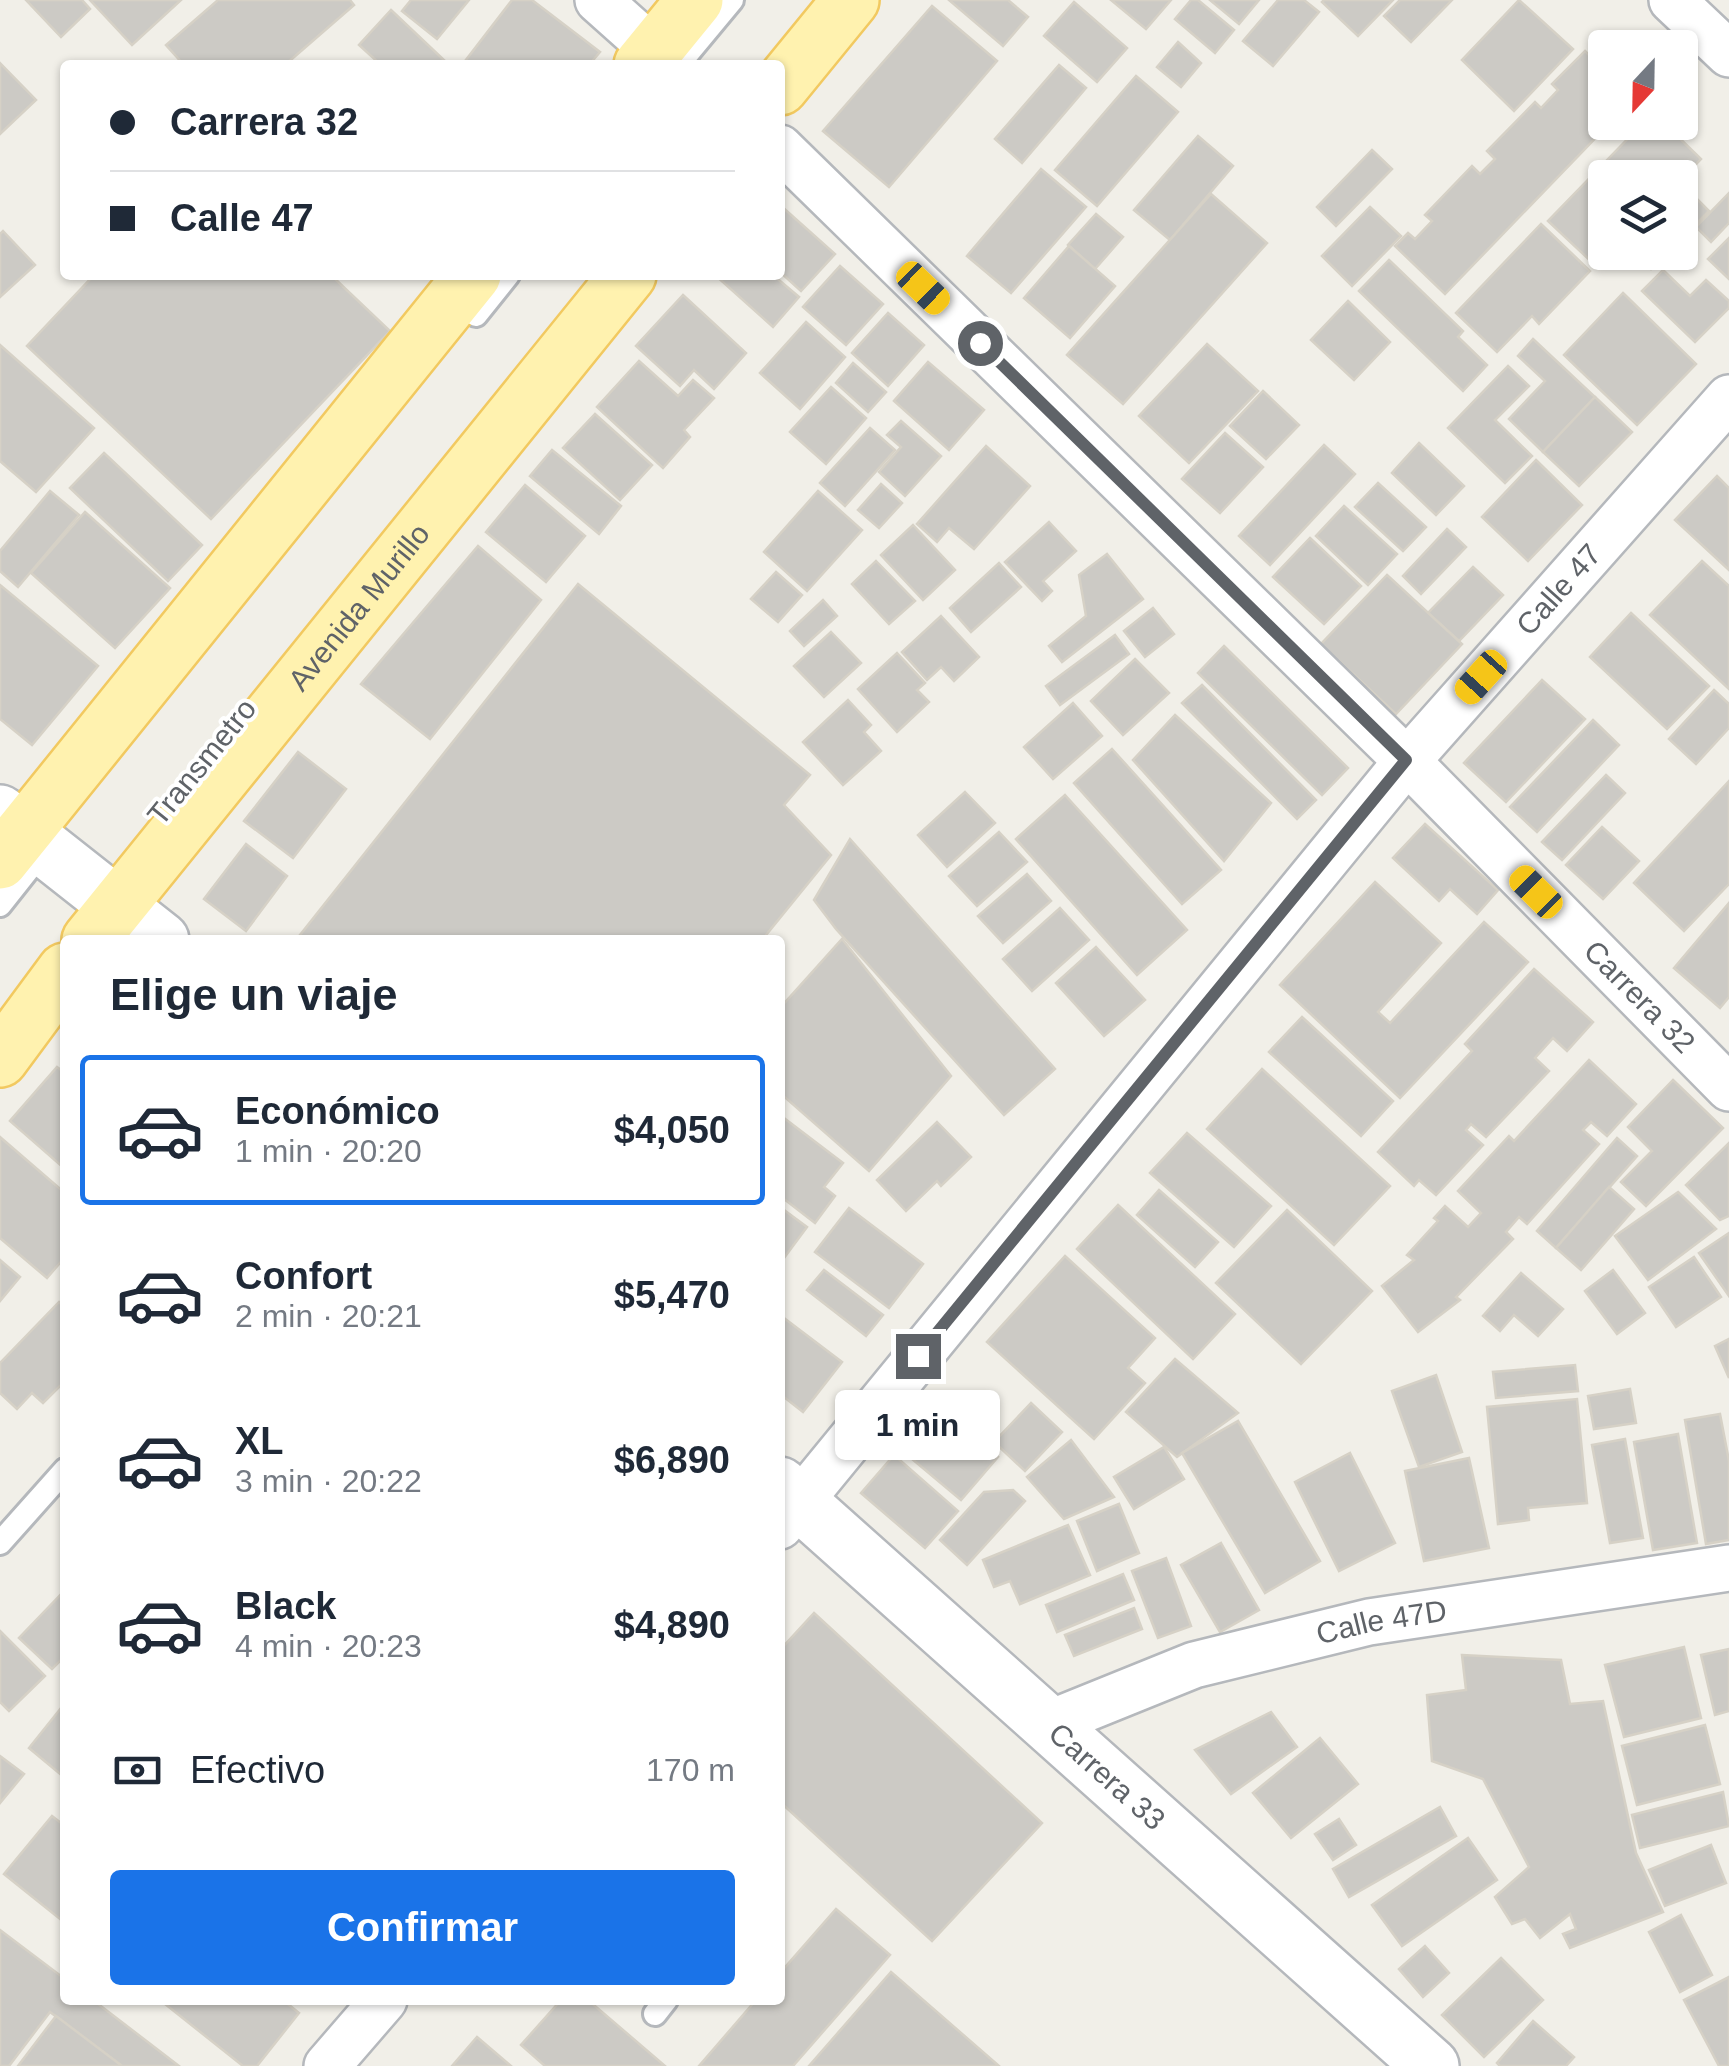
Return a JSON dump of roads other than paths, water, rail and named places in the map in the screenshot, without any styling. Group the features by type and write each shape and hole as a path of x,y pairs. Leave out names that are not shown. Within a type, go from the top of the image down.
{"main road":[{"path":"658,60 695,0"},
{"path":"785,81 851,0"},
{"path":"25,838 469,280"},
{"name":"Avenida Murillo","path":"82,926 624,280"},
{"name":"Avenida Murillo","path":"0,1059 60,962"}],"street":[{"path":"598,0 658,60"},
{"path":"1672,0 1729,54"},
{"name":"Carrera 32","path":"785,153 1406,760 1729,1088"},
{"name":"Calle 47","path":"786,1504 1406,760 1729,398"},
{"path":"25,838 82,926 133,935"},
{"name":"Carrera 33","path":"786,1504 1048,1724 1431,2066"},
{"name":"Calle 47D","path":"1048,1724 1194,1666 1369,1622 1729,1568"},
{"path":"327,2066 380,2005"}],"lane":[{"path":"658,60 732,0"},
{"path":"458,336 504,280"},
{"path":"0,905 25,838"},
{"path":"0,1543 60,1476"}]}
